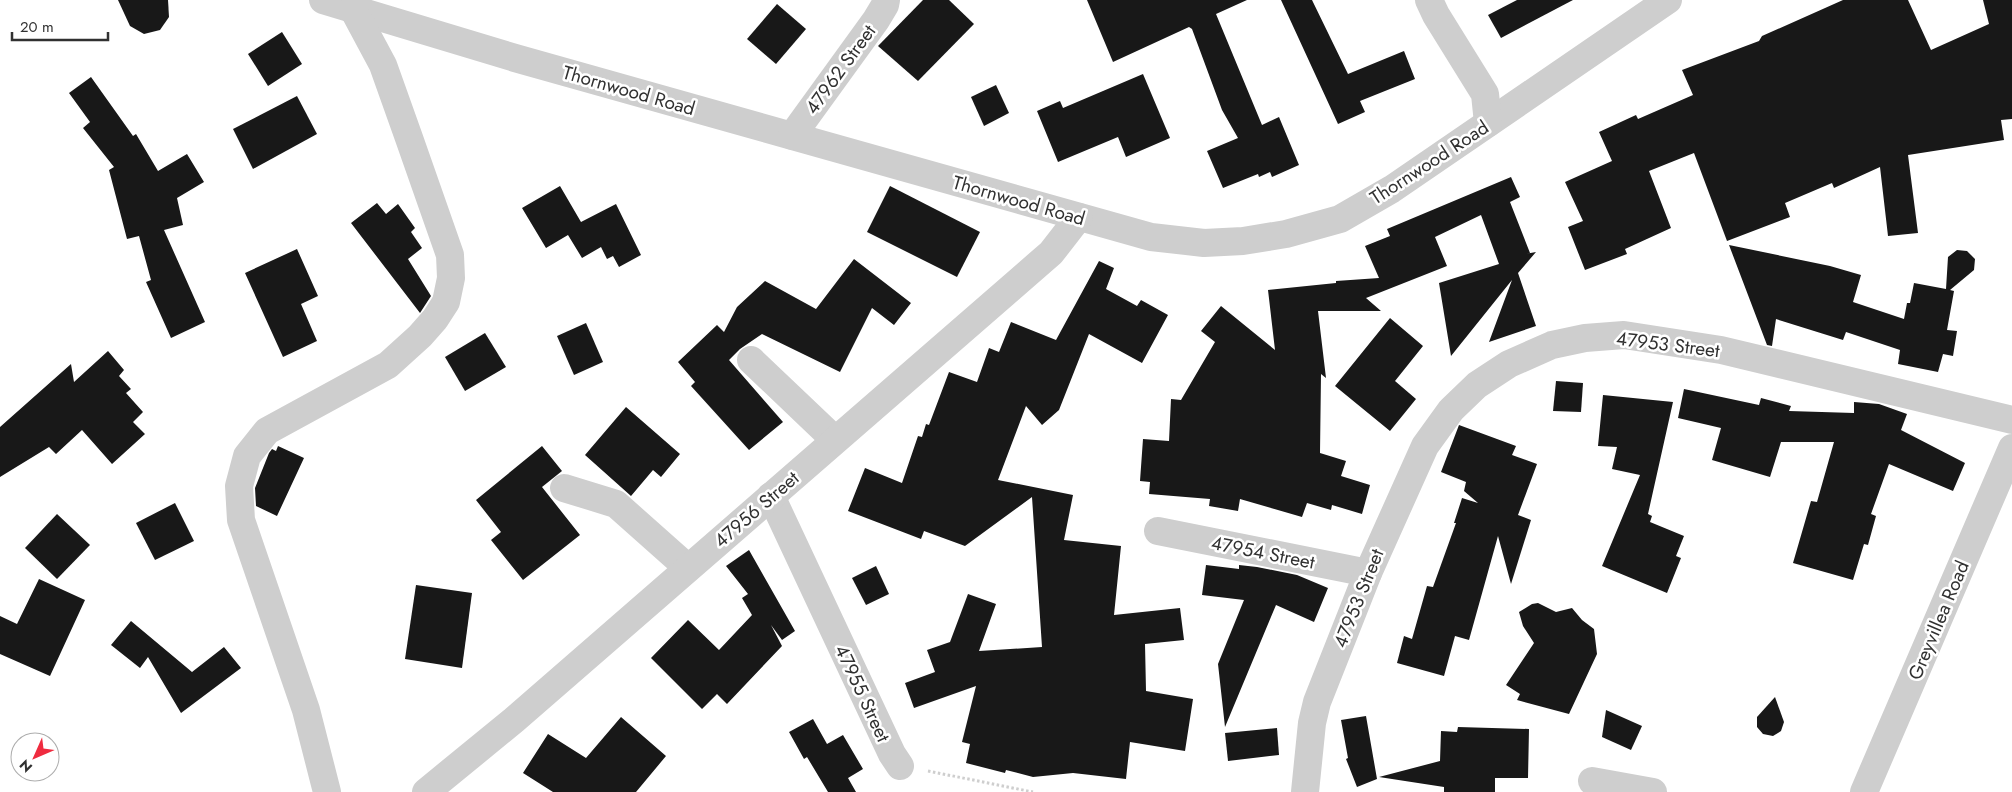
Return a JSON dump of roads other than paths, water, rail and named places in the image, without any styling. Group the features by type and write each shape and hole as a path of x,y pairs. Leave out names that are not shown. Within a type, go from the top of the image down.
{"street":[{"name":"Thornwood Road","path":"323,0 515,58 1151,238 1204,243 1243,241 1286,234 1340,219 1392,189 1668,0"},
{"path":"1429,0 1485,94 1488,123"},
{"name":"47962 Street","path":"792,136 888,2"},
{"path":"327,792 306,710 241,520 239,486 247,456 267,431 388,365 420,336 435,319 446,302 451,278 450,255 410,138 383,66 353,9"},
{"name":"47956 Street","path":"426,792 514,720 1051,254 1079,218"},
{"name":"47953 Street","path":"1305,792 1312,724 1317,702 1368,573 1425,446 1451,410 1477,385 1509,364 1552,345 1585,338 1624,335 1720,350 2012,420"},
{"path":"751,360 835,440"},
{"name":"Greyvillea Road","path":"1864,792 2012,448"},
{"path":"564,488 616,504 688,568"},
{"name":"47955 Street","path":"771,496 892,754 900,766"},
{"name":"47954 Street","path":"1158,531 1368,573"},
{"path":"1592,781 1653,792"}]}
